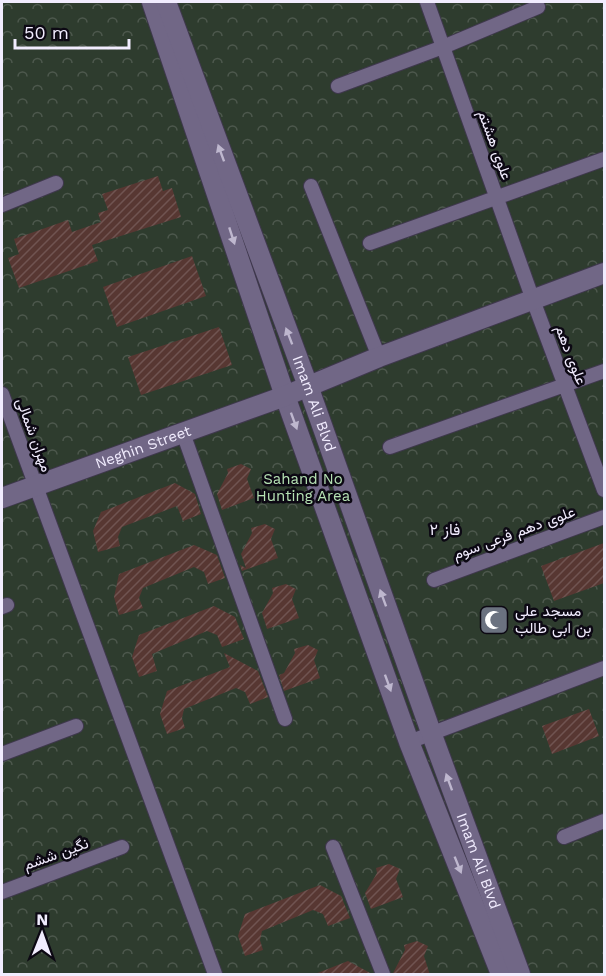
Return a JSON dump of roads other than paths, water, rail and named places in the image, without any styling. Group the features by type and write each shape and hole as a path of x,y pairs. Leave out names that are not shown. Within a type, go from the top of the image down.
{"street":[{"name":"Imam Ali Blvd","path":"152,2 285,396 410,742 501,975"},
{"name":"Imam Ali Blvd","path":"166,2 308,386 520,975"},
{"name":"علوی هشتم","path":"427,2 533,300"},
{"path":"338,86 443,47 538,7"},
{"path":"370,243 604,159"},
{"path":"2,205 56,183"},
{"path":"311,186 379,357"},
{"name":"Neghin Street","path":"2,498 285,396 379,357 604,273"},
{"name":"علوی دهم","path":"533,300 604,490"},
{"path":"390,447 604,371"},
{"name":"مهران شمالی","path":"2,394 214,975"},
{"path":"183,433 285,719"},
{"name":"علوی دهم فرعی سوم","path":"434,580 604,517"},
{"path":"410,742 604,668"},
{"path":"2,754 76,726"},
{"path":"564,837 604,821"},
{"name":"نگین ششم","path":"2,892 122,847"},
{"path":"333,847 383,975"}],"place":[{"name":"مسجد علی بن ابی طالب","path":"494,620"}],"district":[{"name":"فاز ۲","path":"445,529"}],"park label":[{"name":"Sahand No Hunting Area","path":"303,488"}]}
